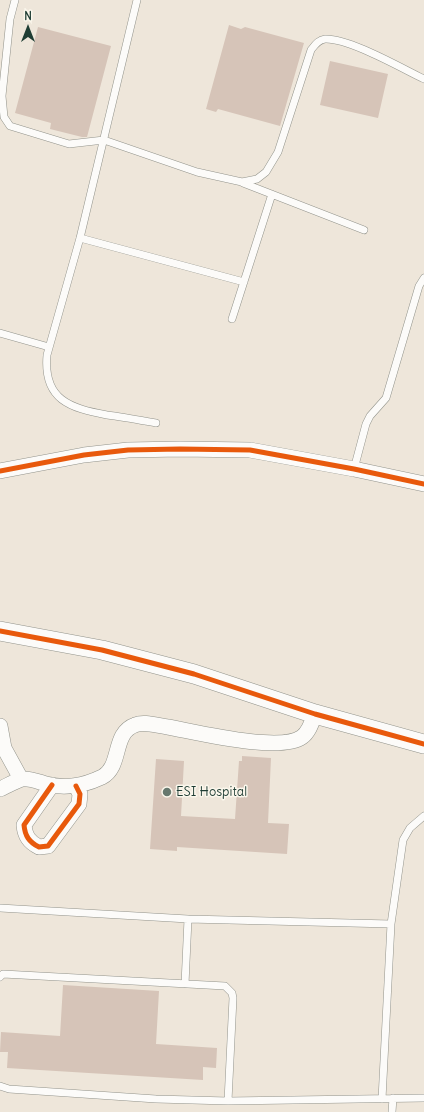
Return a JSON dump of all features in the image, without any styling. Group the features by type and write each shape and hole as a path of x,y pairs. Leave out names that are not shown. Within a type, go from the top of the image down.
{"street":[{"path":"0,471 84,455 180,448 250,450 354,468 424,484"},
{"path":"0,631 102,650 194,674 315,714 424,744"},
{"path":"0,789 21,780 62,787 76,786 106,774 112,765 124,732 135,725 151,724 247,741 282,744 302,737 308,732 315,714"},
{"path":"0,726 4,748 21,780"},
{"path":"52,785 24,825 28,838 39,847 48,846 79,804 80,794 76,786"}],"lane":[{"path":"15,0 10,19 2,96 2,108 10,126 69,144 104,140 197,172 242,182 364,230"},
{"path":"137,0 80,238 49,347 46,369 48,380 59,397 67,404 80,410 156,423"},
{"path":"242,182 258,179 266,172 278,152 311,50 317,42 324,39 337,40 424,79"},
{"path":"232,319 272,194"},
{"path":"80,238 244,282"},
{"path":"354,468 366,424 370,416 386,398 419,286 424,278"},
{"path":"0,334 49,347"},
{"path":"382,1099 391,924 403,840 410,828 424,816"},
{"path":"0,908 188,919 391,924"},
{"path":"185,984 188,919"},
{"path":"0,976 3,974 225,986 232,993 233,998 228,1101"},
{"path":"0,1086 9,1089 156,1099 228,1101 424,1098"},
{"path":"392,1112 393,1098"}],"building":[{"path":"229,25 241,29 245,27 304,43 280,126 218,109 216,112 206,109"},
{"path":"38,27 111,46 87,137 50,129 51,123 15,113"},
{"path":"330,61 388,74 378,118 320,105"},
{"path":"242,756 271,758 268,823 289,824 287,854 177,847 177,851 150,849 156,759 184,761 181,816 235,819 239,761 242,761"},
{"path":"63,985 159,991 156,1044 217,1048 216,1068 203,1067 203,1080 7,1068 8,1052 0,1052 1,1032 60,1036"}],"cycle path":[{"path":"0,471 84,455 128,450 250,450 354,469 424,484"},
{"path":"0,631 102,650 194,674 315,714 424,744"},
{"path":"52,785 24,825 28,838 39,847 48,846 79,804 80,794 76,786"}],"place":[{"name":"ESI Hospital","path":"167,792"}]}
